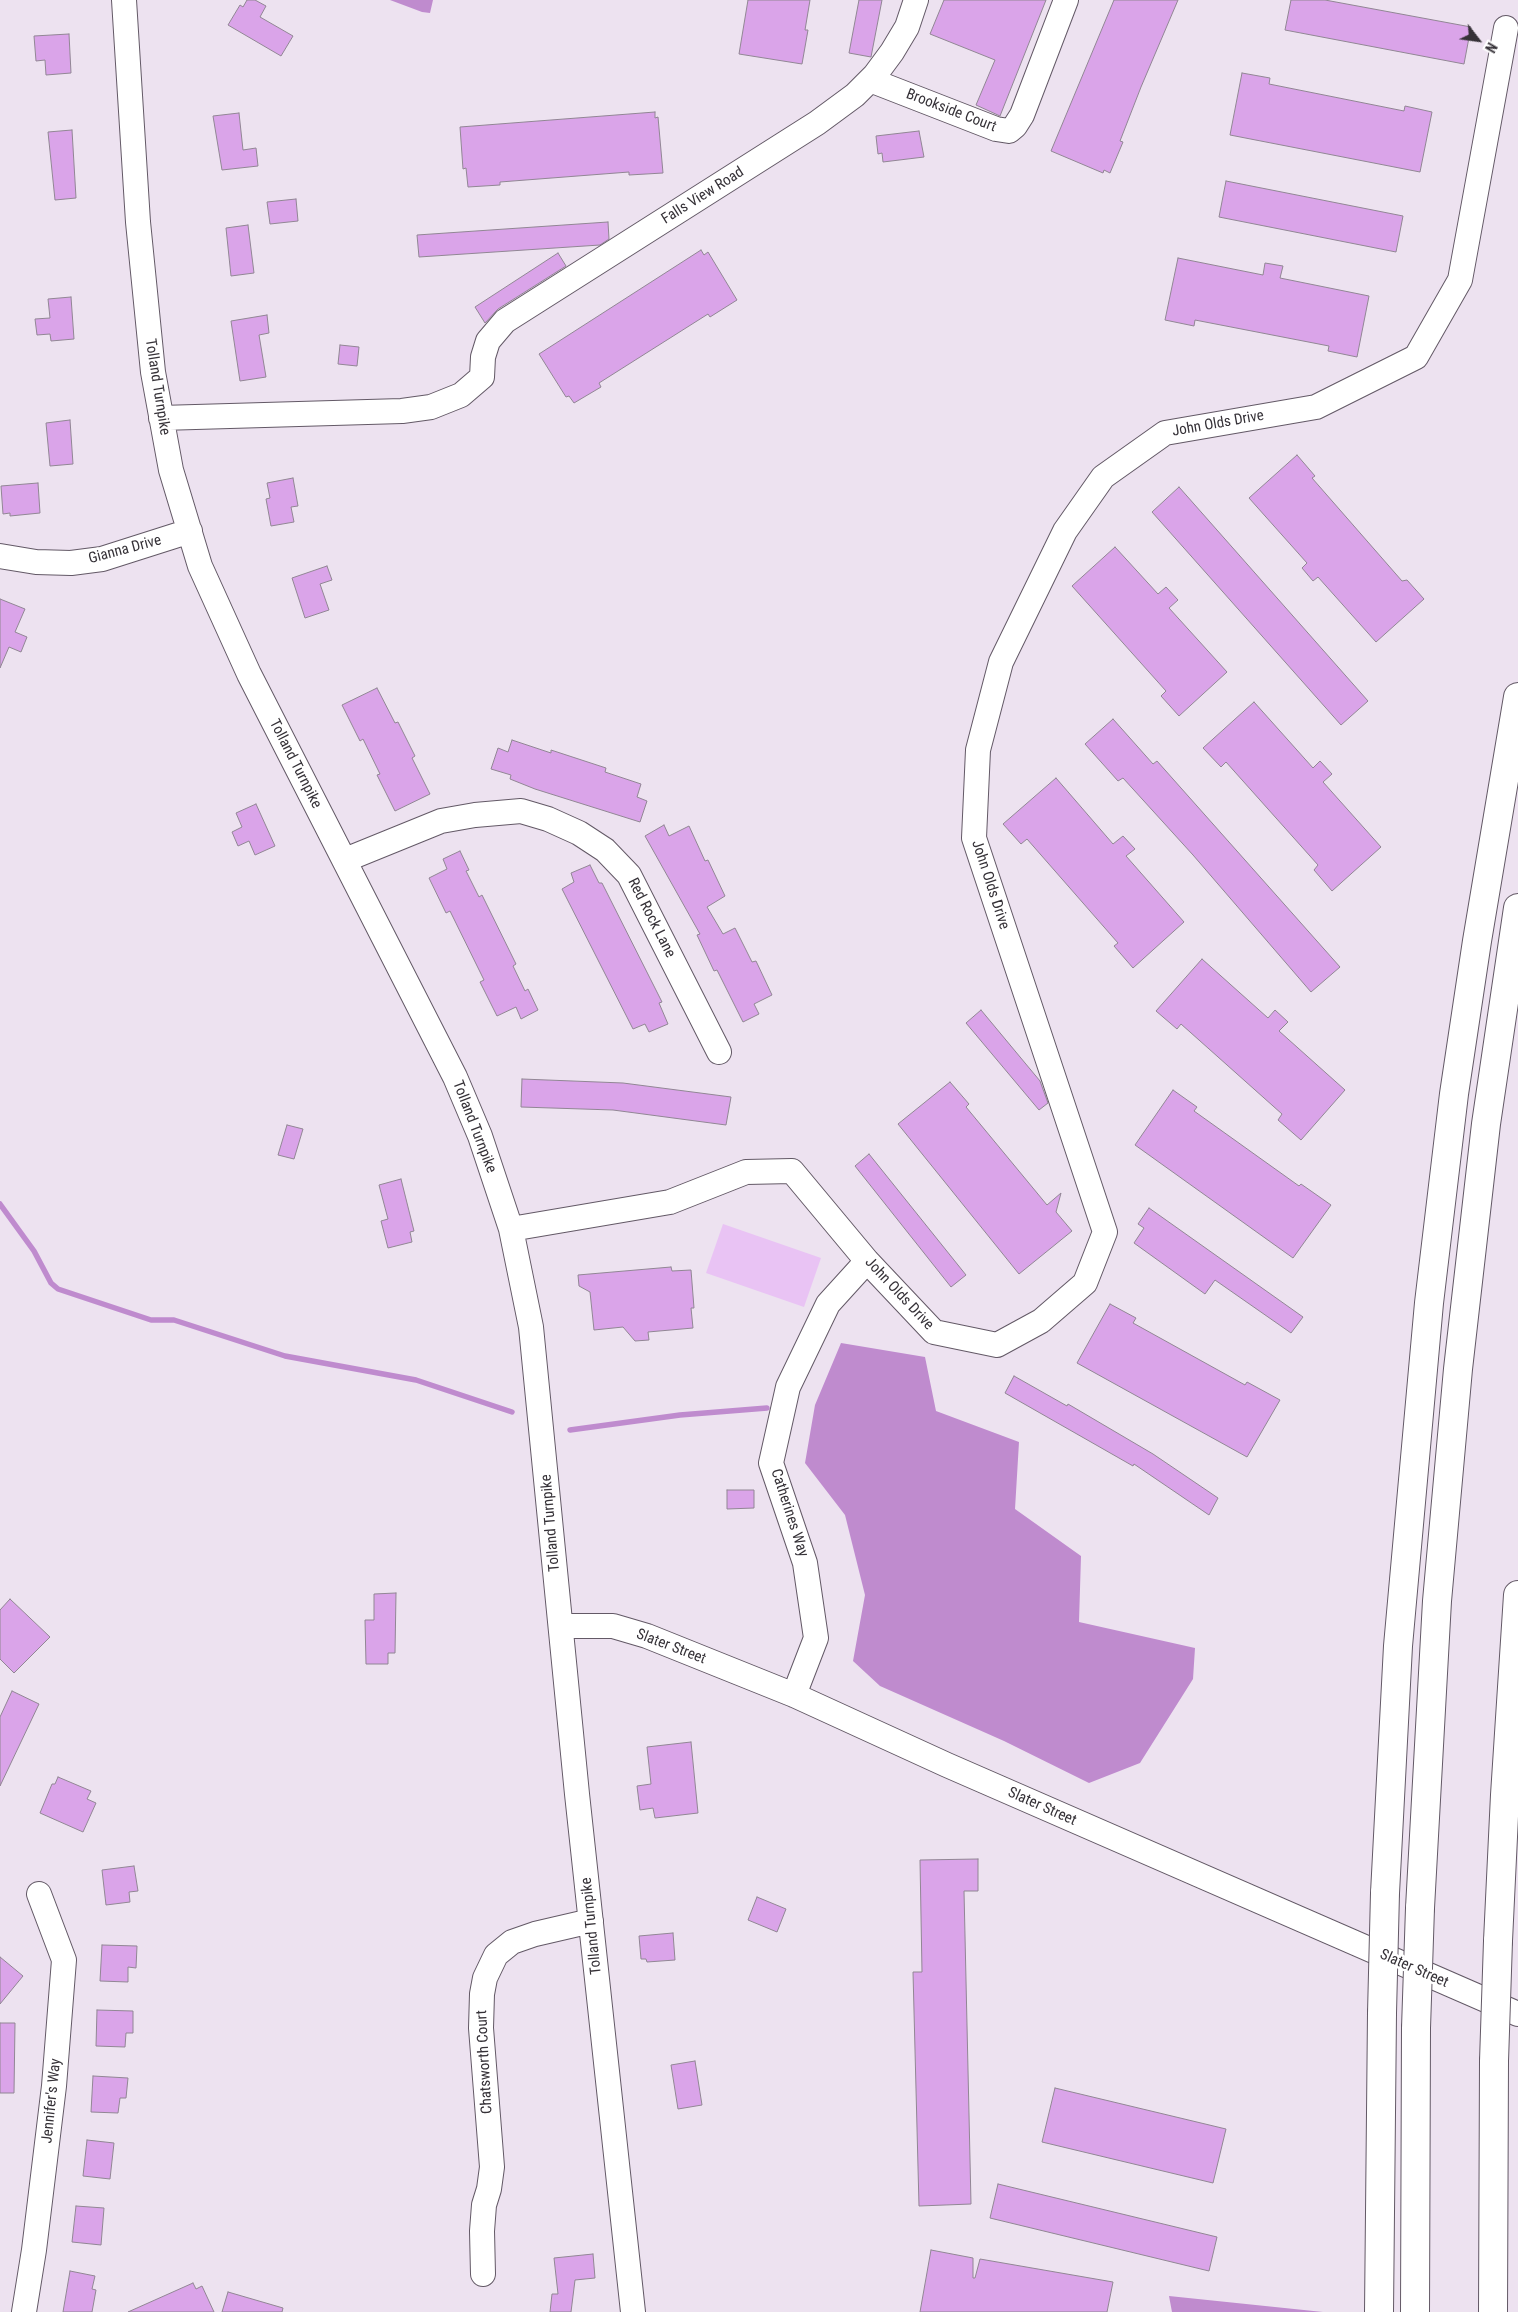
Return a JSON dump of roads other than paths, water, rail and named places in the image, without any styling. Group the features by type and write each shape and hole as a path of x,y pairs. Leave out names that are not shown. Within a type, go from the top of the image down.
{"highway":[{"path":"1379,2312 1385,1893 1398,1646 1430,1293 1454,1094 1477,941 1518,696"},
{"path":"1415,2312 1416,2028 1420,1908 1437,1601 1458,1369 1486,1124 1518,908"},
{"path":"1493,2312 1494,2061 1498,1941 1505,1785 1518,1595"}],"street":[{"name":"Tolland Turnpike","path":"124,0 138,222 153,372 171,470 200,566 248,674 455,1077 480,1136 511,1229 531,1327 560,1626 633,2312"},
{"name":"Falls View Road","path":"161,418 408,410 458,398 482,377 481,366 485,349 500,325 844,104 870,80 901,39 916,0"},
{"name":"Brookside Court","path":"870,80 999,130 1009,131 1017,125 1022,115 1066,0"},
{"name":"John Olds Drive","path":"511,1229 670,1202 746,1172 792,1171 867,1261 934,1332 997,1345 1041,1321 1085,1282 1105,1232 974,838 978,750 1001,662 1065,531 1103,477 1165,433 1316,406 1416,357 1460,280 1506,28"},
{"name":"Gianna Drive","path":"0,556 36,562 71,563 102,559 190,531"},
{"name":"Red Rock Lane","path":"345,860 441,821 521,810 580,833 605,850 630,875 719,1052"},
{"name":"Catherines Way","path":"794,1695 816,1638 805,1563 772,1463 788,1387 828,1304 867,1261"},
{"name":"Slater Street","path":"560,1626 613,1626 647,1636 794,1695 947,1766 1518,2014"},
{"name":"Jennifer's Way","path":"24,2312 34,2250 54,2086 64,1960 39,1894"},
{"name":"Chatsworth Court","path":"484,2274 482,2231 484,2205 490,2189 492,2167 481,2028 481,2006 485,1978 496,1955 512,1942 535,1934 591,1921"}],"waterway":[{"path":"0,1204 34,1251 51,1283 58,1289 151,1320 174,1320 285,1356 416,1380 512,1412"},
{"path":"570,1430 680,1415 767,1408"}]}
